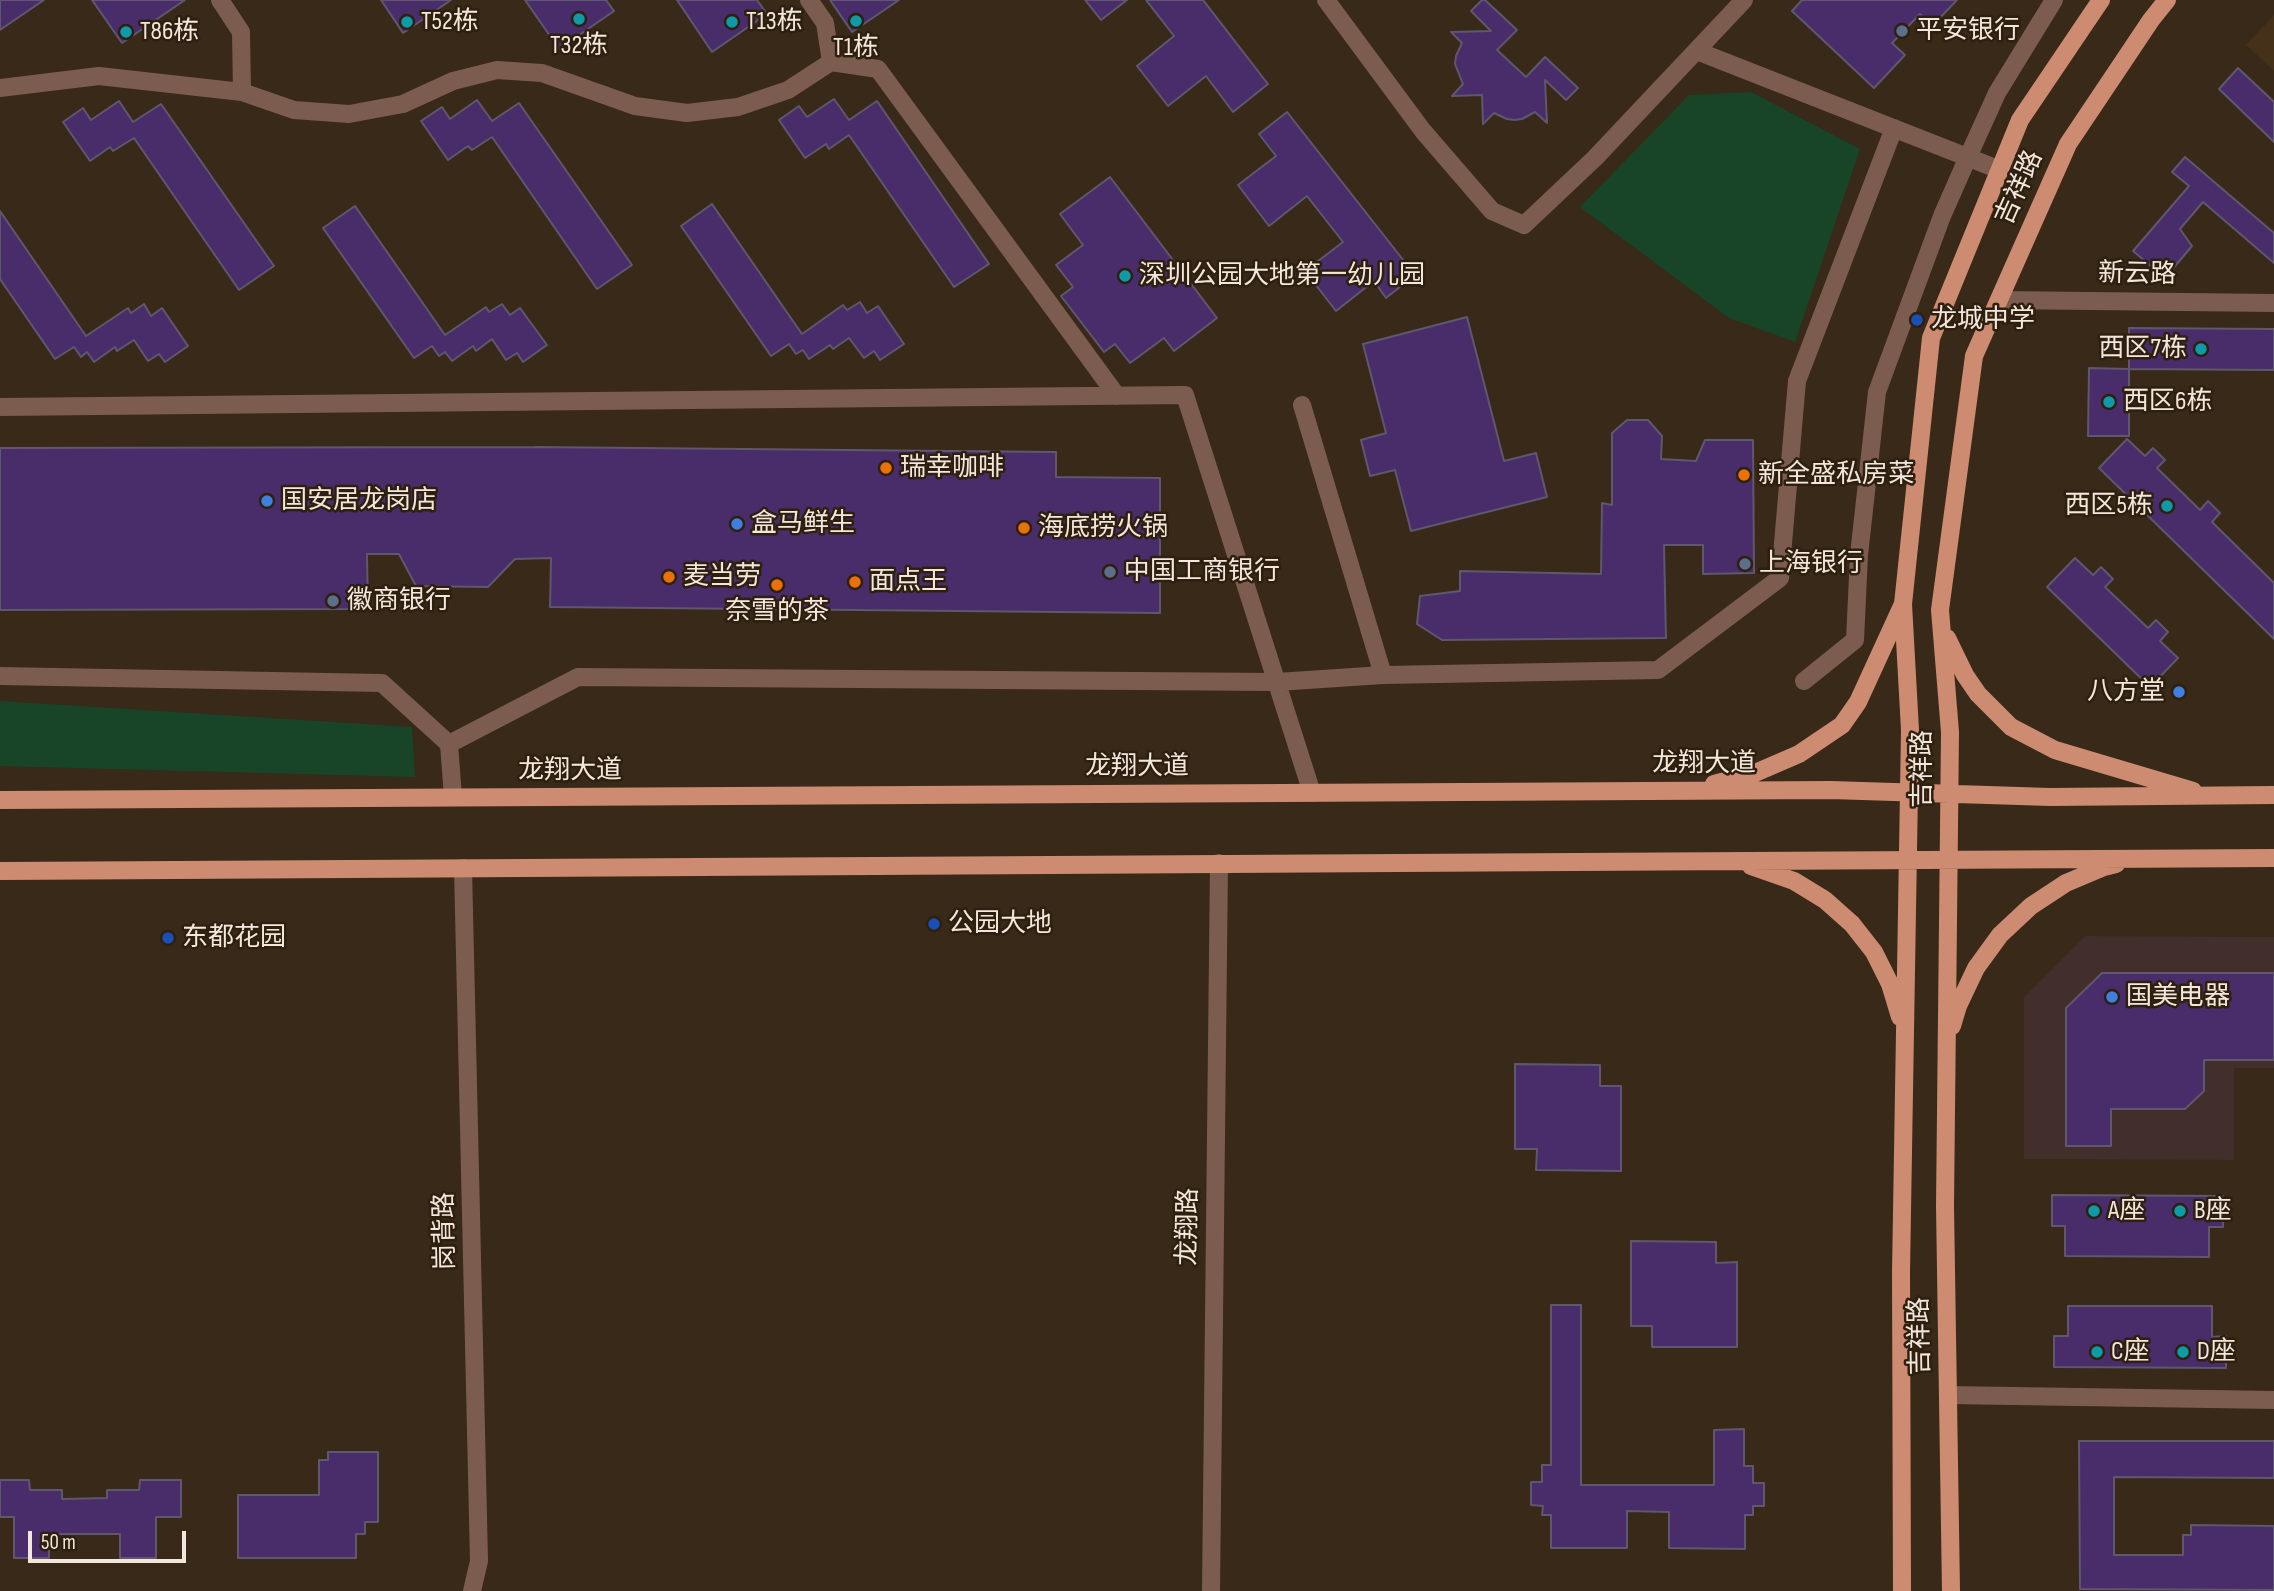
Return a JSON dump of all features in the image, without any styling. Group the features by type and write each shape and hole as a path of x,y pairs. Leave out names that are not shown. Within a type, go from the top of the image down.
{"main road":[{"name":"吉祥路","path":"1902,1591 1901,1272 1910,730 1903,604 1931,338 2020,120 2101,0"},
{"name":"吉祥路","path":"1951,1591 1945,1206 1950,732 1940,610 1974,356 2068,144 2167,0"},
{"path":"1690,791 1755,773 1799,754 1842,726 1858,702 1903,604"},
{"path":"1940,610 1946,633 1965,675 1978,694 2011,727 2055,750 2210,796"},
{"name":"龙翔大道","path":"0,800 1831,790 2050,797 2274,796"},
{"path":"1947,1046 1958,1006 1976,968 2000,935 2031,906 2066,883 2104,867 2144,858"},
{"path":"0,871 2274,858"},
{"path":"1689,860 1725,861 1760,867 1794,881 1834,908 1852,924 1874,952 1890,984 1901,1019 1905,1055"}],"street":[{"path":"220,0 241,32 242,92"},
{"path":"809,0 825,23 831,62"},
{"path":"1326,0 1423,131 1492,211 1524,225 1595,158 1744,0"},
{"path":"1804,681 1855,639 1859,555 1877,392 1942,216 1968,157 1997,93 2054,0"},
{"path":"1697,51 2000,170"},
{"path":"0,88 99,76 242,92 294,110 349,114 403,104 453,81 497,70 542,73 635,106 687,113 738,107 788,90 831,62 878,69 1116,396"},
{"path":"449,744 578,677 1277,682 1383,676 1658,670 1780,578 1797,381 1894,128"},
{"name":"新云路","path":"1999,300 2274,303"},
{"path":"0,407 1185,395 1312,793"},
{"path":"1302,405 1383,676"},
{"path":"0,676 382,683 449,744 453,797"},
{"name":"龙翔路","path":"1210,1591 1219,863"},
{"name":"岗背路","path":"463,868 479,1561 472,1591"},
{"path":"1948,1395 2274,1400"}],"shaded area":[{"path":"2274,15 2274,71 2246,45"},
{"path":"2085,936 2274,937 2274,1068 2234,1068 2234,1160 2024,1159 2024,997"}],"green space":[{"path":"1751,92 1860,149 1795,342 1729,318 1580,207 1689,95"},
{"path":"0,701 412,727 415,777 0,766"}],"building":[{"path":"0,0 44,0 0,30"},
{"name":"T86栋","path":"92,0 185,0 122,43"},
{"name":"T52栋","path":"381,0 451,0 403,33"},
{"name":"T32栋","path":"525,0 606,0 614,11 559,49"},
{"name":"T13栋","path":"677,0 757,0 767,14 712,52"},
{"name":"T1栋","path":"830,0 899,0 852,32"},
{"path":"1085,0 1127,0 1101,20"},
{"path":"1146,0 1203,0 1268,84 1233,112 1206,76 1168,106 1137,66 1174,36"},
{"path":"1482,0 1517,30 1497,50 1526,77 1545,57 1578,88 1566,100 1545,80 1547,123 1535,112 1514,120 1494,113 1483,124 1482,95 1452,96 1463,84 1455,64 1462,43 1451,32 1491,31 1471,11"},
{"path":"1802,0 1957,0 1932,26 1920,14 1892,43 1905,55 1874,88 1792,11"},
{"path":"2238,68 2274,102 2274,142 2219,89"},
{"path":"834,99 849,120 877,101 989,264 954,287 849,135 829,149 826,144 805,158 779,120 799,106 807,117"},
{"path":"477,100 492,121 519,103 632,265 597,289 492,137 472,150 468,146 448,160 421,121 442,107 450,119"},
{"path":"119,101 133,122 161,104 274,266 239,290 134,138 113,151 110,147 90,161 63,122 83,108 91,120"},
{"path":"1287,112 1415,275 1386,298 1374,281 1336,311 1305,271 1343,242 1307,196 1269,226 1238,185 1276,156 1259,134"},
{"path":"2185,157 2274,233 2274,263 2203,202 2180,229 2192,246 2165,278 2133,251 2189,186 2172,172"},
{"name":"深圳公园大地第一幼儿园","path":"1110,177 1217,318 1174,351 1164,338 1130,363 1115,344 1104,352 1061,296 1073,287 1056,265 1083,245 1060,214"},
{"path":"712,204 802,334 843,305 847,310 860,302 867,313 878,306 904,344 880,360 874,351 864,358 849,338 833,349 830,345 809,359 803,350 796,354 789,344 771,356 681,226"},
{"path":"355,206 445,335 486,307 489,312 502,304 510,315 520,308 547,345 523,362 517,353 506,360 492,339 476,351 473,346 452,361 445,352 439,356 432,346 414,358 323,228"},
{"path":"0,211 86,336 128,308 131,313 144,304 151,316 162,308 188,346 165,362 159,354 148,361 134,340 117,351 115,347 94,362 87,352 81,357 74,347 55,359 0,279"},
{"path":"1467,317 1504,461 1536,453 1547,497 1411,531 1395,470 1370,476 1361,440 1386,433 1363,344"},
{"name":"西区7栋","path":"2129,328 2274,329 2274,370 2129,369"},
{"name":"西区6栋","path":"2089,368 2129,369 2129,436 2088,436"},
{"path":"1627,420 1648,420 1662,436 1661,459 1696,461 1705,440 1753,440 1754,573 1703,574 1703,545 1664,545 1666,638 1442,640 1417,624 1420,596 1460,591 1460,571 1601,574 1602,503 1612,505 1612,433"},
{"name":"西区5栋","path":"2127,439 2145,456 2153,448 2165,460 2157,468 2200,510 2208,501 2220,513 2212,522 2274,583 2274,639 2099,468"},
{"path":"535,447 1056,452 1056,477 1160,478 1160,613 550,607 551,558 515,559 488,587 416,586 399,554 367,554 368,609 0,610 0,448"},
{"path":"2075,558 2093,575 2101,567 2113,579 2105,587 2148,628 2156,620 2168,632 2160,641 2178,658 2150,687 2047,587"},
{"path":"2102,973 2274,973 2274,1060 2204,1060 2204,1091 2185,1109 2111,1109 2111,1146 2066,1146 2066,1008"},
{"path":"1515,1064 1600,1065 1600,1086 1621,1086 1621,1171 1536,1170 1537,1149 1515,1149"},
{"path":"2052,1195 2223,1196 2223,1227 2209,1227 2209,1257 2065,1256 2065,1226 2052,1226"},
{"path":"1631,1241 1716,1242 1716,1263 1737,1262 1737,1347 1652,1347 1652,1326 1631,1326"},
{"path":"1551,1305 1581,1305 1581,1485 1714,1485 1714,1430 1744,1429 1744,1466 1753,1466 1753,1483 1764,1483 1764,1506 1753,1506 1753,1515 1745,1515 1745,1549 1669,1548 1669,1512 1627,1511 1627,1548 1551,1548 1551,1515 1542,1515 1543,1506 1531,1505 1531,1482 1542,1482 1542,1465 1551,1465"},
{"path":"2068,1306 2212,1306 2212,1337 2226,1336 2226,1368 2054,1367 2054,1336 2068,1336"},
{"path":"2079,1441 2274,1441 2274,1478 2114,1477 2114,1555 2183,1555 2183,1535 2191,1535 2191,1525 2274,1526 2274,1590 2080,1589"},
{"path":"328,1452 378,1452 378,1522 365,1522 365,1534 356,1534 356,1558 238,1558 238,1495 319,1495 319,1460 328,1460"},
{"path":"0,1480 29,1480 30,1490 62,1490 62,1499 107,1498 107,1490 139,1490 140,1480 181,1480 181,1517 156,1517 156,1558 120,1558 120,1534 49,1534 49,1558 14,1558 14,1517 0,1517"}],"place":[{"name":"T32栋","path":"579,19"},
{"name":"T1栋","path":"856,21"},
{"name":"T52栋","path":"407,22"},
{"name":"T13栋","path":"732,22"},
{"name":"平安银行","path":"1902,31"},
{"name":"T86栋","path":"126,32"},
{"name":"深圳公园大地第一幼儿园","path":"1125,276"},
{"name":"龙城中学","path":"1917,320"},
{"name":"西区7栋","path":"2201,349"},
{"name":"西区6栋","path":"2109,402"},
{"name":"瑞幸咖啡","path":"886,468"},
{"name":"新全盛私房菜","path":"1744,475"},
{"name":"国安居龙岗店","path":"267,501"},
{"name":"西区5栋","path":"2167,506"},
{"name":"盒马鲜生","path":"737,524"},
{"name":"海底捞火锅","path":"1024,528"},
{"name":"上海银行","path":"1745,564"},
{"name":"中国工商银行","path":"1110,572"},
{"name":"麦当劳","path":"669,577"},
{"name":"面点王","path":"855,582"},
{"name":"奈雪的茶","path":"777,585"},
{"name":"徽商银行","path":"333,601"},
{"name":"八方堂","path":"2179,692"},
{"name":"公园大地","path":"934,924"},
{"name":"东都花园","path":"168,938"},
{"name":"国美电器","path":"2112,997"},
{"name":"A座","path":"2094,1211"},
{"name":"B座","path":"2180,1211"},
{"name":"C座","path":"2097,1352"},
{"name":"D座","path":"2183,1352"}]}
